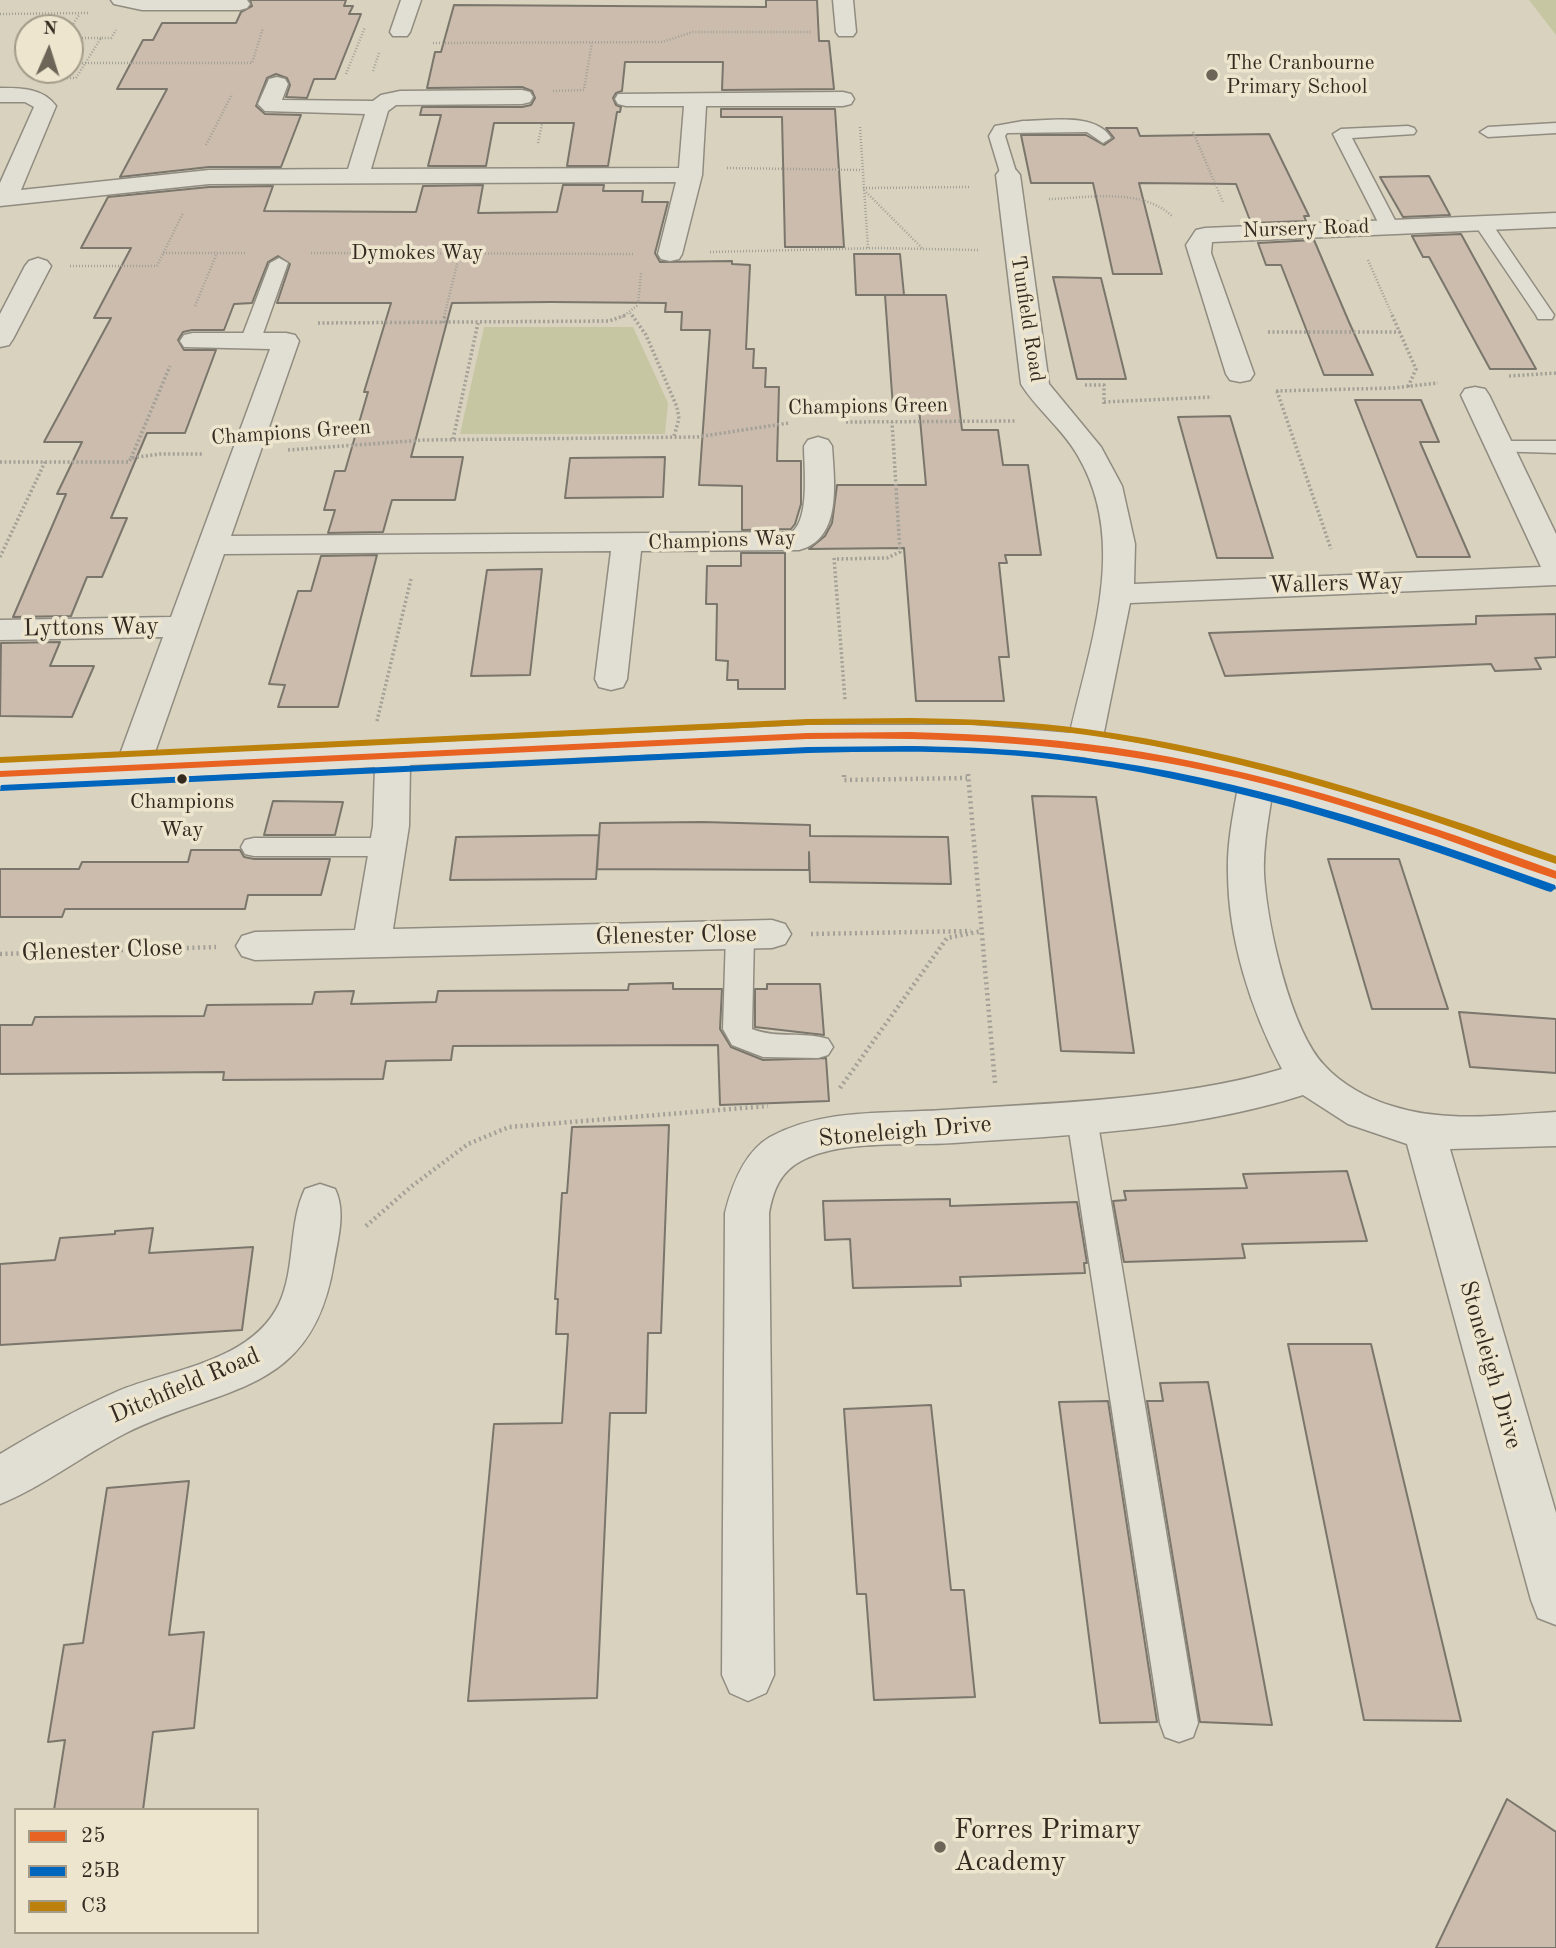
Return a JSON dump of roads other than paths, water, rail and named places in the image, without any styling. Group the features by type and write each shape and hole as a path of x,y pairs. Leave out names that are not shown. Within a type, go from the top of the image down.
{"street":[{"path":"843,0 846,32"},
{"path":"127,2 240,4"},
{"path":"277,84 269,104 273,106 378,107 389,100 400,98 522,97"},
{"path":"0,95 32,97 43,102 45,106 2,199"},
{"path":"626,99 844,99"},
{"path":"670,254 690,171 695,99"},
{"path":"358,175 378,107"},
{"path":"2,199 194,178 690,171"},
{"name":"Tunfield Road","path":"1008,187 1032,373 1041,396 1083,441 1094,458 1118,524 1121,558 1116,593 1084,746"},
{"name":"Nursery Road","path":"1240,374 1199,253 1198,245 1205,234 1556,220"},
{"path":"0,339 38,266"},
{"path":"132,768 286,341 254,332 192,341"},
{"path":"1475,396 1556,566"},
{"name":"Champions Way","path":"214,545 788,542 808,538 813,531 818,513 818,446"},
{"name":"Champions Way","path":"611,680 627,543"},
{"name":"Wallers Way","path":"1116,593 1556,576"},
{"name":"Lyttons Way","path":"0,630 182,627"},
{"path":"0,774 802,735 964,735 1084,746 1257,778 1425,827 1556,875"},
{"path":"371,942 390,847 394,799 380,756"},
{"path":"1257,778 1246,852 1247,899 1254,940 1267,985 1292,1049 1308,1076 1358,1110 1424,1130 1486,1134 1556,1129"},
{"name":"Glenester Close","path":"255,946 756,935"},
{"name":"Stoneleigh Drive","path":"748,1675 747,1213 758,1177 770,1161 786,1149 817,1139 850,1133 1082,1118 1216,1102 1273,1090 1308,1076"},
{"name":"Stoneleigh Drive","path":"1424,1130 1556,1600"},
{"name":"Ditchfield Road","path":"0,1481 94,1426 138,1404 211,1379 248,1363 273,1347 288,1330 299,1309 309,1279 320,1202"}],"lane":[{"path":"1008,187 997,136 1001,129 1023,126 1089,127 1099,131 1103,138"},
{"path":"1488,132 1556,128"},
{"path":"1389,226 1341,134 1408,131"},
{"path":"1482,222 1545,315"},
{"path":"254,332 279,263"},
{"path":"1500,447 1556,447"},
{"path":"254,848 390,847"},
{"path":"756,935 737,1029 741,1037 750,1043 779,1048 818,1047"},
{"path":"1082,1118 1180,1723"}],"place":[{"name":"The Cranbourne Primary School","path":"1212,75"},
{"name":"Champions Way","path":"182,779"},
{"name":"Forres Primary Academy","path":"940,1847"}]}
